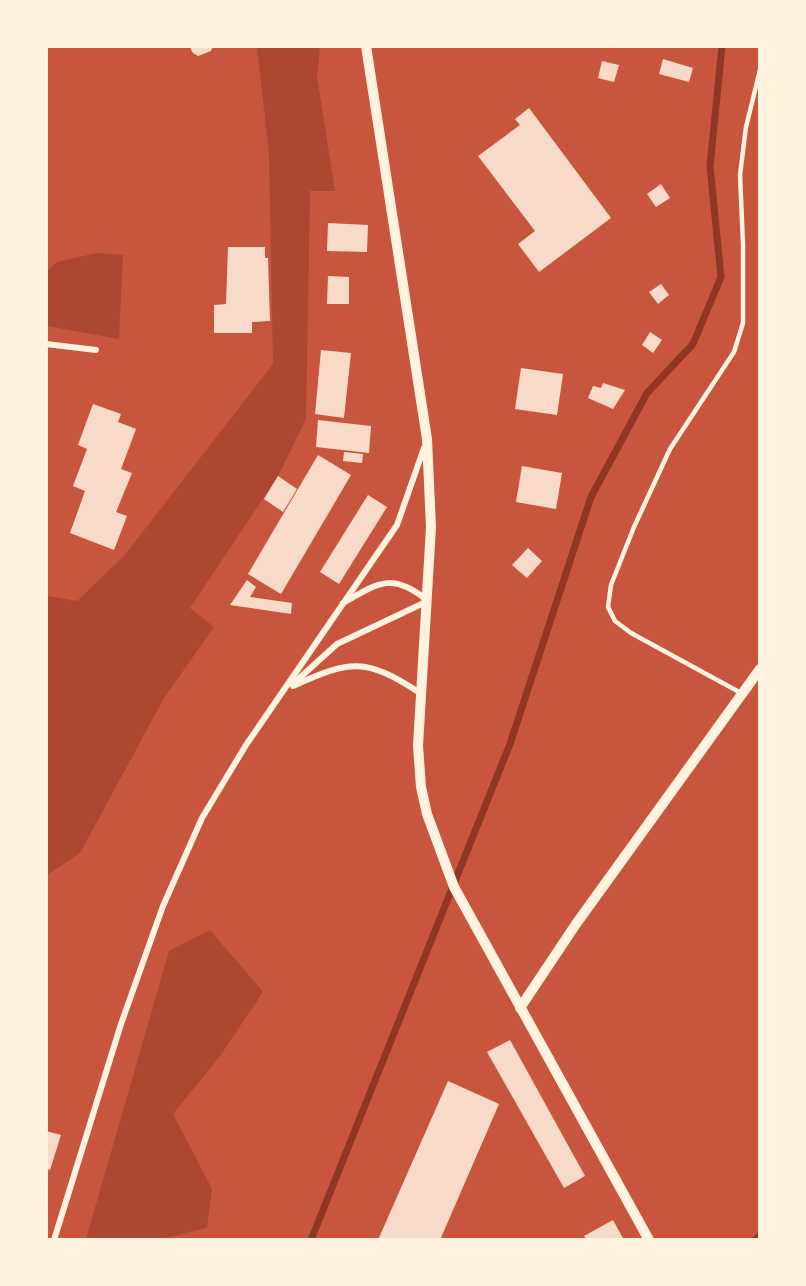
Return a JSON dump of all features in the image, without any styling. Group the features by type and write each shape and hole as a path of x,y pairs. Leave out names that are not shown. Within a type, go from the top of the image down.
{"street":[{"path":"366,46 427,439 431,527 428,601 420,693 418,746 421,787 433,835 445,868 649,1239"},
{"path":"46,344 96,350"},
{"path":"54,1239 121,1024 163,906 202,818 246,745 286,689 340,604 400,520 427,439"},
{"path":"340,604 373,586 386,582 398,583 412,589 428,601"},
{"path":"286,689 337,644 428,601"},
{"path":"286,689 333,669 347,666 369,666 387,673 420,693"},
{"path":"520,1008 576,924 759,669"}],"lane":[{"path":"742,694 631,633 615,621 608,607 611,585 666,459 734,352 743,323 740,175 746,127 759,70"}],"shaded area":[{"path":"257,47 320,47 317,76 335,191 310,191 306,419 278,476 190,608 214,627 164,698 80,853 47,875 47,596 77,601 124,556 273,364 269,154"},
{"path":"97,253 123,255 119,339 47,326 47,271 57,262"},
{"path":"210,930 263,992 220,1056 173,1114 212,1189 207,1228 162,1239 86,1239 169,951"}],"building":[{"path":"190,46 213,46 211,51 198,56 192,52"},
{"path":"663,59 693,68 689,82 659,74"},
{"path":"602,61 619,65 614,82 598,78"},
{"path":"529,108 611,218 539,272 518,244 535,231 478,156 520,125 515,119"},
{"path":"661,184 670,198 656,207 647,194"},
{"path":"328,223 368,225 367,252 327,251"},
{"path":"228,247 265,247 265,258 268,258 270,321 252,322 252,333 214,333 214,305 226,304"},
{"path":"328,276 349,277 349,304 327,304"},
{"path":"661,284 669,295 658,304 649,292"},
{"path":"650,332 662,340 653,353 642,345"},
{"path":"321,350 351,353 344,418 315,414"},
{"path":"521,368 563,374 557,415 515,409"},
{"path":"603,383 625,390 613,409 588,398 593,386 601,388"},
{"path":"93,404 121,414 118,422 136,429 121,469 132,473 116,512 127,516 114,550 70,533 85,491 73,486 87,449 78,445"},
{"path":"318,420 371,426 369,453 316,447"},
{"path":"344,452 363,454 362,463 343,461"},
{"path":"318,455 351,475 281,594 248,574"},
{"path":"522,466 562,473 556,509 516,502"},
{"path":"278,476 297,489 283,512 264,499"},
{"path":"368,495 387,507 339,584 320,572"},
{"path":"528,548 542,561 527,578 512,565"},
{"path":"247,580 256,587 250,597 292,603 291,614 230,605"},
{"path":"510,1040 585,1176 564,1188 487,1052"},
{"path":"448,1081 499,1104 440,1240 378,1240"},
{"path":"46,1131 61,1135 50,1170 46,1169"},
{"path":"613,1220 624,1240 587,1240 584,1236"}],"waterway":[{"path":"311,1240 510,744 591,497 647,393 693,344 721,277 710,166 722,46"},
{"path":"755,1240 760,1235"}]}
